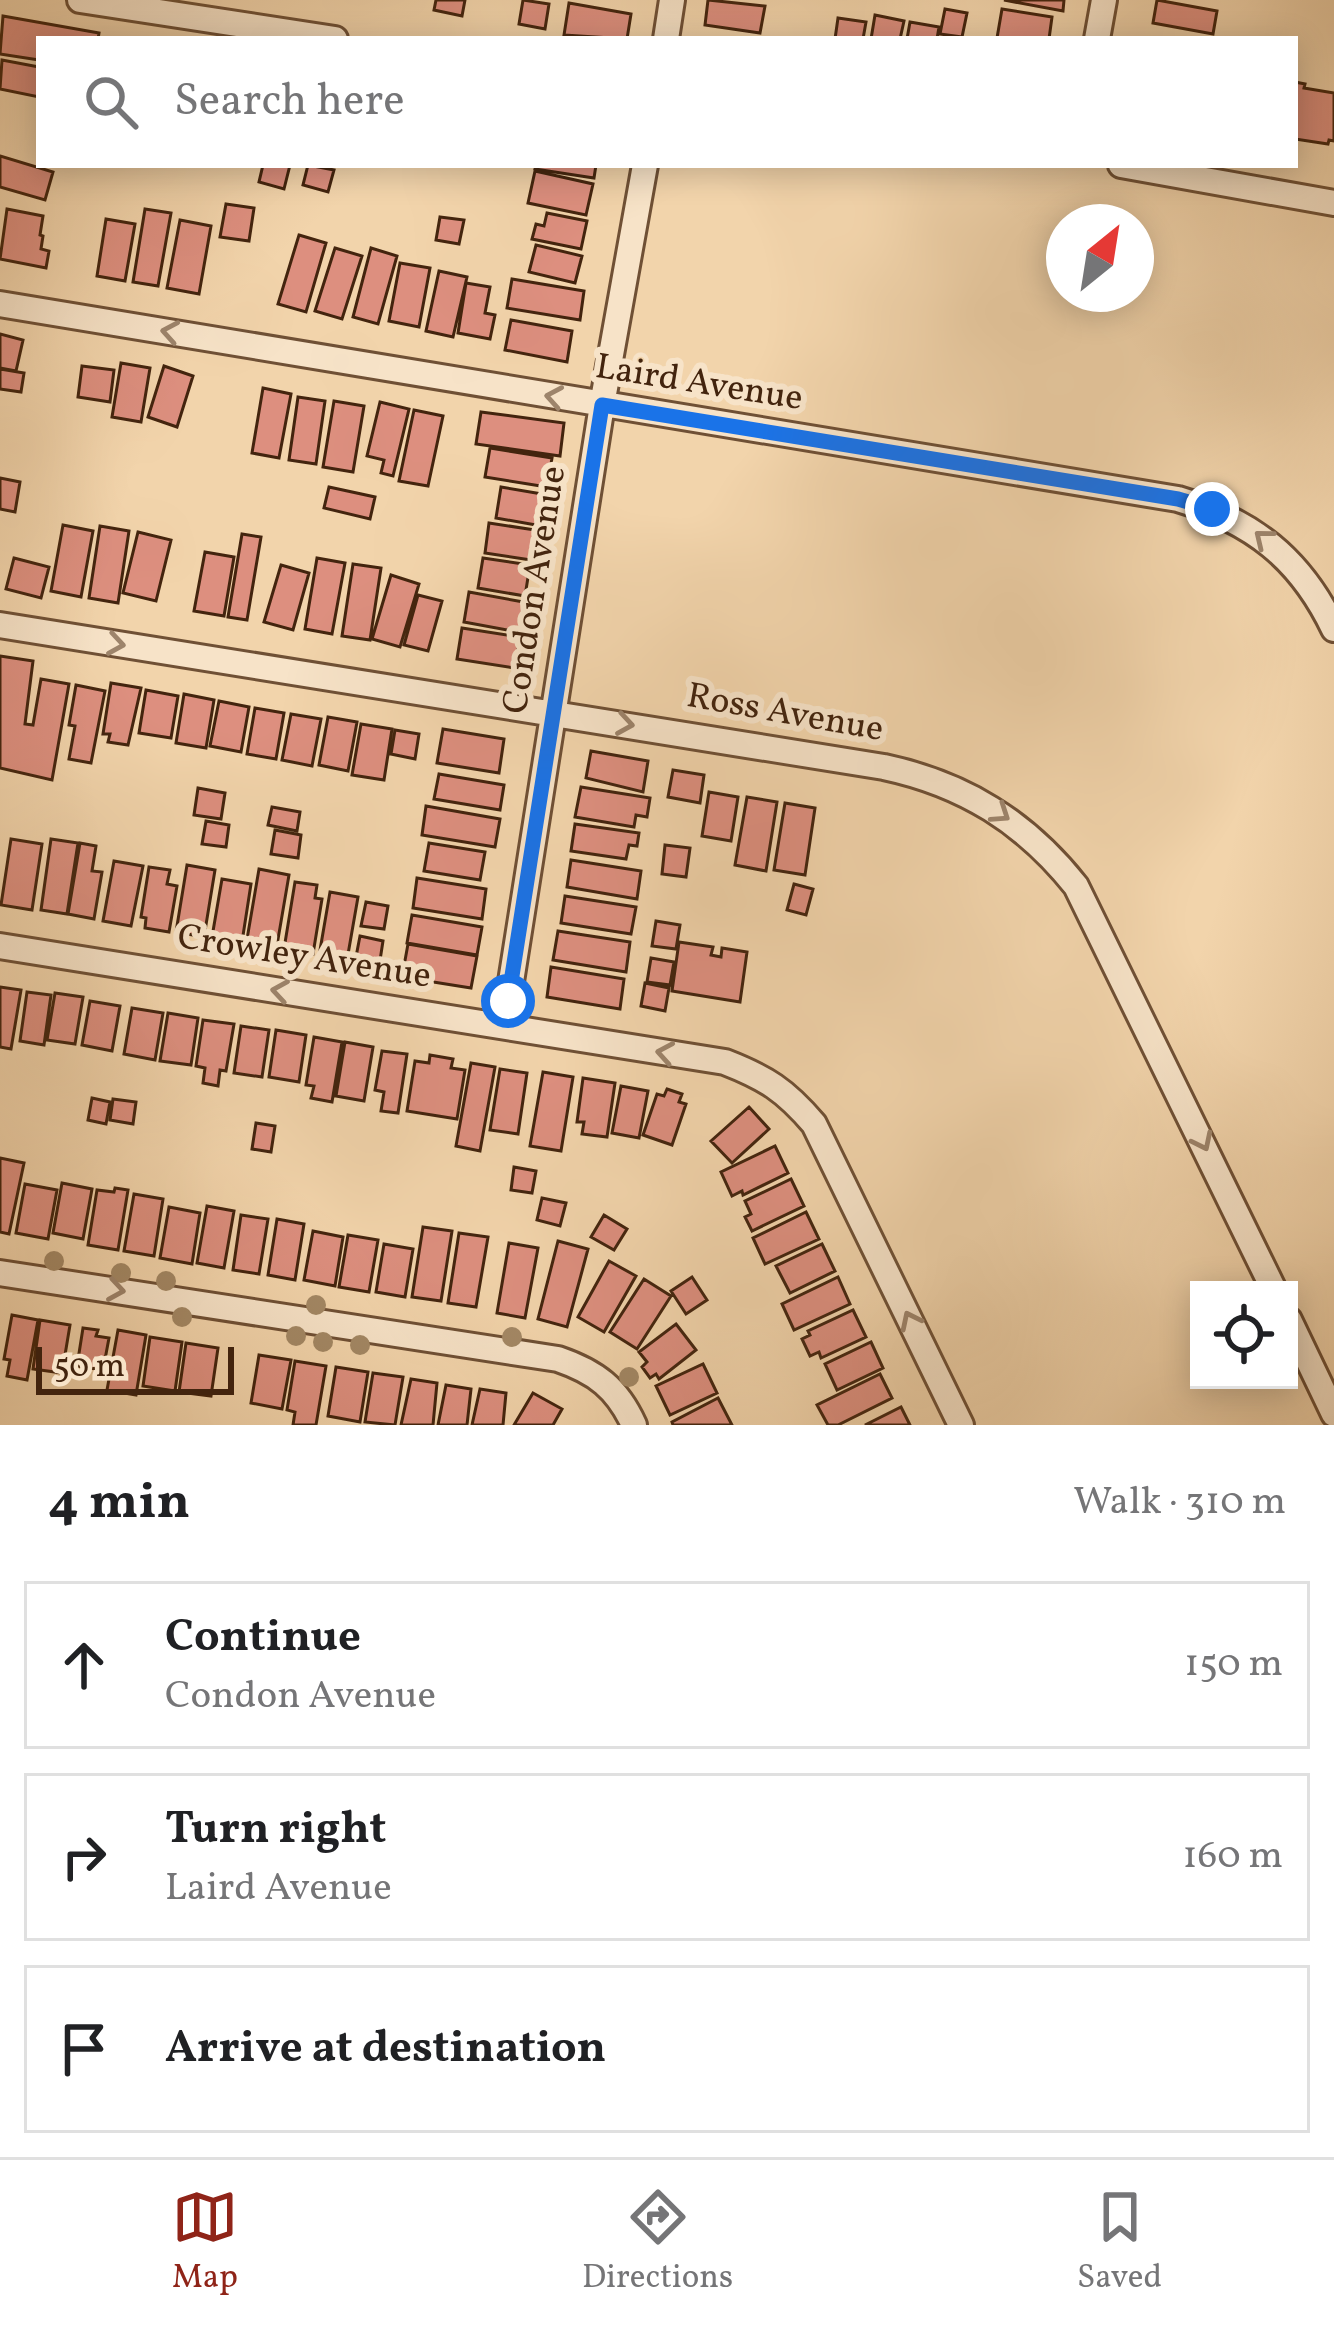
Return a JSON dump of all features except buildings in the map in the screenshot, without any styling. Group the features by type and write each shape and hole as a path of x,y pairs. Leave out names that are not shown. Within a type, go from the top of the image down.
{"street":[{"path":"80,0 315,36"},
{"path":"666,36 672,0"},
{"path":"1098,36 1104,0"},
{"name":"Condon Avenue","path":"504,1026 602,405 644,168"},
{"path":"1138,168 1334,203"},
{"name":"Laird Avenue","path":"0,304 1195,504 1245,524 1278,550 1306,583 1334,629"},
{"name":"Ross Avenue","path":"0,625 554,713 924,776 958,788 1027,832 1076,886 1270,1281"},
{"name":"Crowley Avenue","path":"0,946 725,1062 781,1088 814,1124 961,1425"},
{"path":"0,1273 558,1359 591,1370 612,1388 634,1425"},
{"path":"1298,1340 1334,1414"}],"route":[{"path":"508,1001 602,405 1178,499 1212,509"}]}
